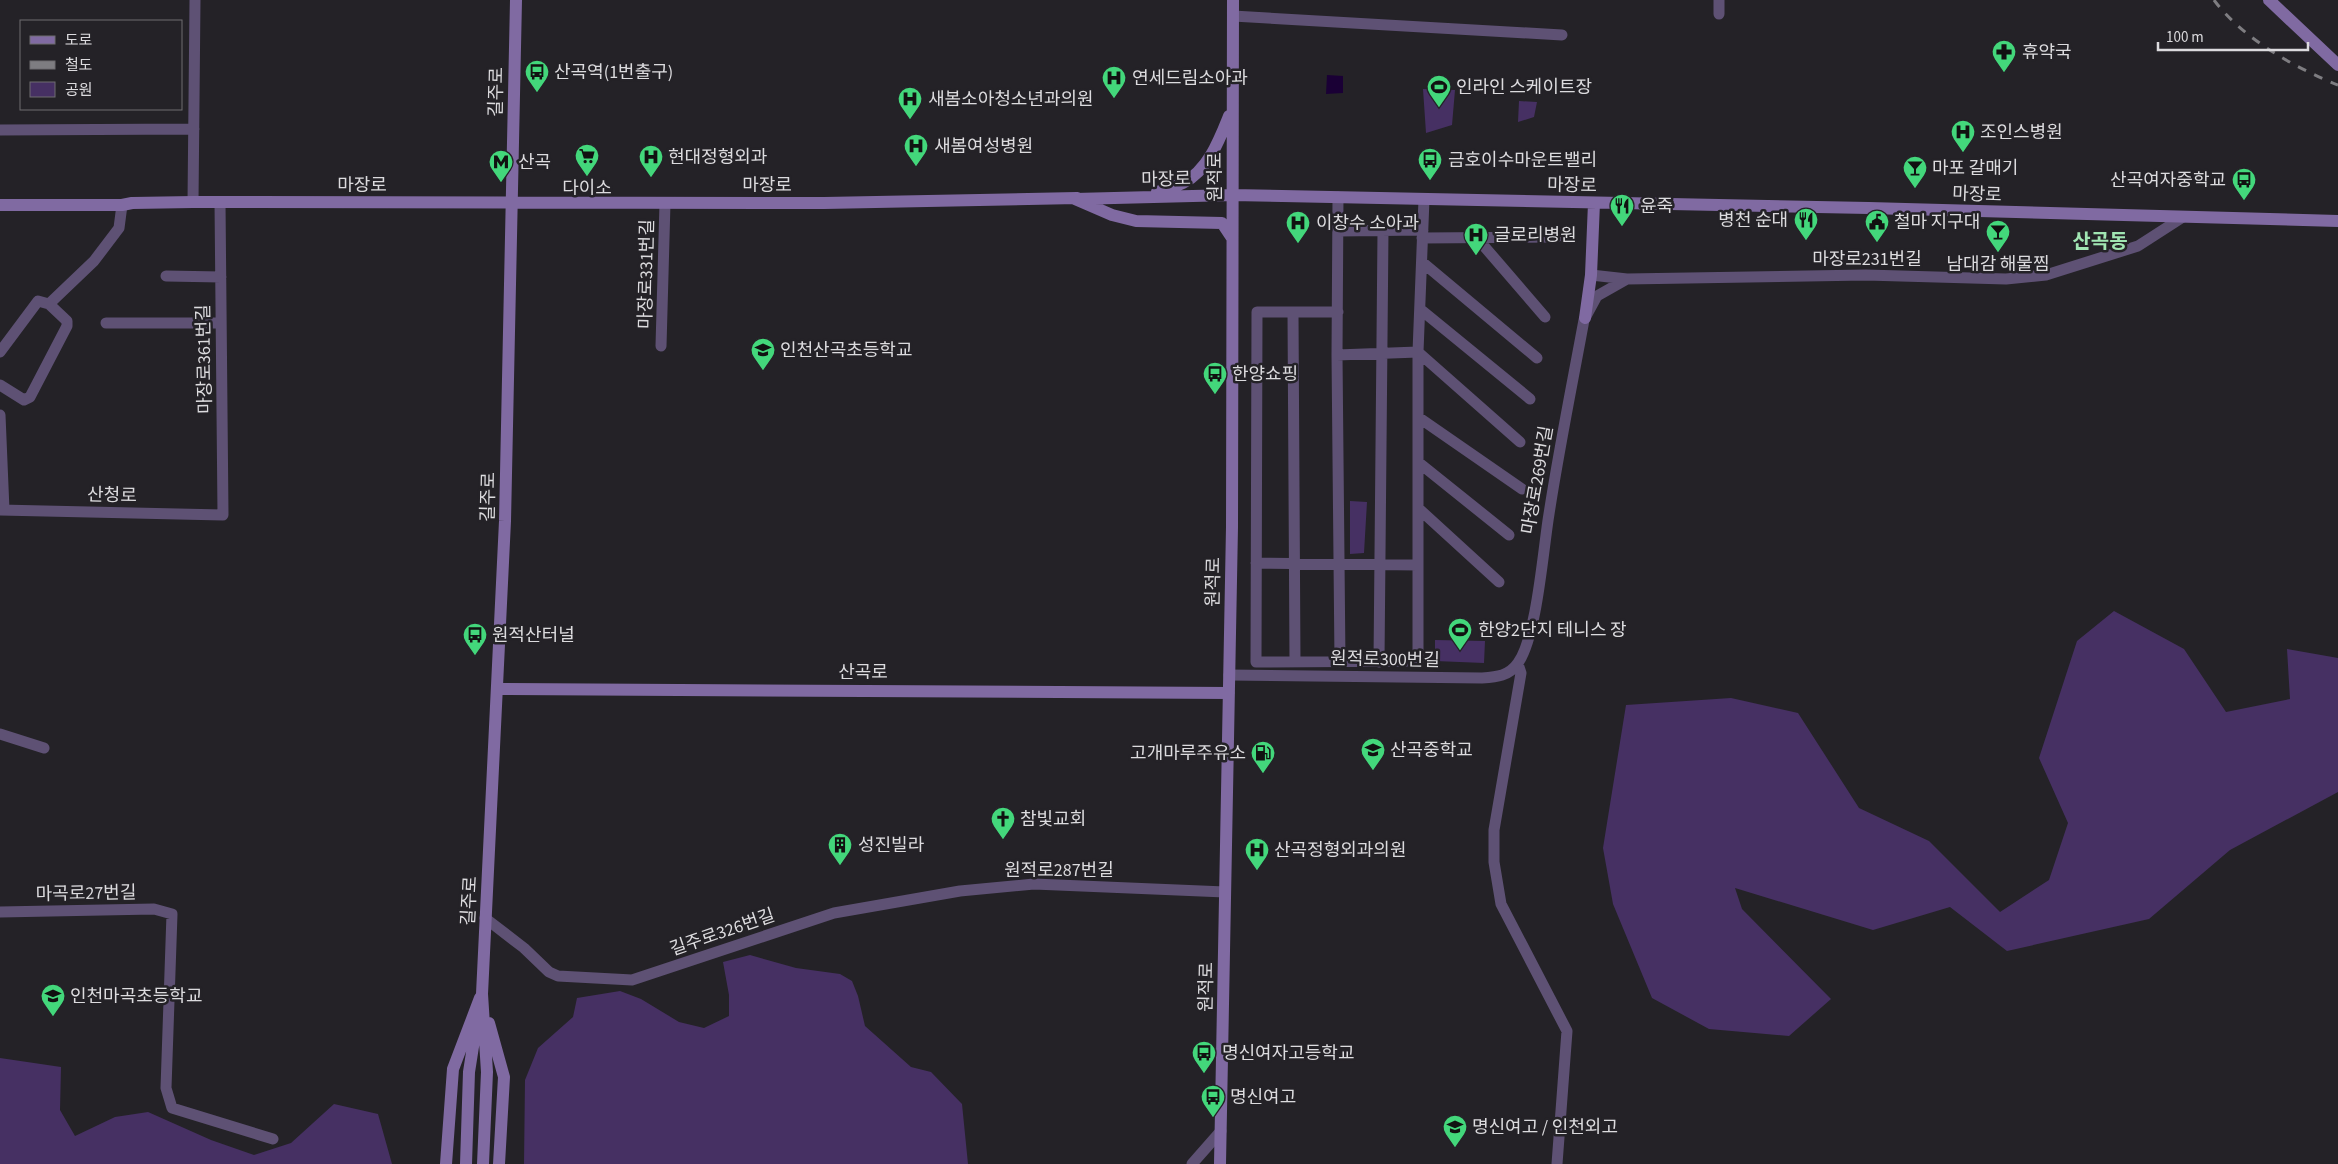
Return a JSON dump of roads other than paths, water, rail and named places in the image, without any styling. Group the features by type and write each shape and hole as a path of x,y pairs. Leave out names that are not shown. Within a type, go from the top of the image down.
{"main road":[{"name":"길주로","path":"483,1164 487,1072 482,994 505,521 516,0"},
{"name":"원적로","path":"1220,1164 1232,527 1233,0"},
{"path":"2269,0 2338,65"},
{"path":"1146,196 1184,183 1204,166 1217,145 1232,109"},
{"name":"마장로","path":"0,205 122,205 132,203 193,202 824,203 1232,195 1877,208 2338,221"},
{"path":"1075,199 1112,215 1136,221 1222,223 1232,238"},
{"path":"1586,318 1591,274 1594,203"},
{"name":"산곡로","path":"497,689 1229,693"},
{"name":"길주로","path":"466,1164 469,1072 482,994"},
{"path":"446,1164 452,1069 482,994"},
{"path":"482,994 504,1077 499,1164"}],"street":[{"path":"193,202 195,0"},
{"path":"1719,0 1719,14"},
{"path":"1233,16 1562,35"},
{"path":"0,130 194,129"},
{"path":"1338,197 1340,662"},
{"path":"1338,312 1257,312 1256,662 1418,661 1418,352 1424,199"},
{"name":"마장로361번길","path":"220,202 223,515"},
{"name":"마장로331번길","path":"662,346 665,203"},
{"path":"49,304 94,261 119,228 122,205"},
{"name":"마장로231번길","path":"1586,318 1597,296 1627,279 1866,275 2006,279 2046,275 2138,246 2183,217"},
{"path":"1338,231 1383,231 1478,238 1557,237"},
{"path":"1380,662 1383,231"},
{"path":"1478,238 1545,317"},
{"path":"1422,262 1537,358"},
{"path":"1591,274 1627,279"},
{"path":"166,276 221,277"},
{"path":"0,352 35,303 42,300 66,319 68,326 30,397 24,400 0,385"},
{"path":"1420,309 1530,399"},
{"path":"1293,312 1295,662"},
{"name":"마장로269번길","path":"1518,664 1526,648 1549,512 1586,318"},
{"path":"106,322 221,323"},
{"path":"1338,355 1418,352 1520,442"},
{"path":"0,415 2,510"},
{"path":"1418,417 1522,489"},
{"path":"1418,462 1509,535"},
{"path":"1418,508 1499,582"},
{"name":"산청로","path":"2,510 223,515"},
{"path":"1256,563 1418,565"},
{"path":"1518,664 1521,673 1494,830 1494,862 1501,904 1567,1031 1557,1164"},
{"name":"원적로300번길","path":"1229,675 1482,678 1504,676 1518,664"},
{"path":"0,734 44,748"},
{"name":"원적로287번길","path":"834,912 960,891 1034,884 1225,892"},
{"name":"마곡로27번길","path":"0,912 154,909 172,914 166,1088 172,1108 273,1139"},
{"name":"길주로326번길","path":"485,918 524,948 549,972 558,976 620,981 632,980 834,912"},
{"path":"1192,1164 1221,1131"}],"railway":[{"path":"2214,0 2239,27 2270,50 2304,70 2338,85"}],"place":[{"name":"휴약국","path":"2004,73"},
{"name":"산곡역(1번출구)","path":"537,93"},
{"name":"연세드림소아과","path":"1114,99"},
{"name":"인라인 스케이트장","path":"1439,108"},
{"name":"새봄소아청소년과의원","path":"910,120"},
{"name":"조인스병원","path":"1963,153"},
{"name":"새봄여성병원","path":"916,167"},
{"name":"다이소","path":"587,177"},
{"name":"현대정형외과","path":"651,178"},
{"name":"금호이수마운트밸리","path":"1430,181"},
{"name":"산곡","path":"501,183"},
{"name":"마포 갈매기","path":"1915,189"},
{"name":"산곡여자중학교","path":"2244,201"},
{"name":"윤죽","path":"1622,227"},
{"name":"병천 순대","path":"1806,241"},
{"name":"철마 지구대","path":"1877,243"},
{"name":"이창수 소아과","path":"1298,244"},
{"name":"남대감 해물찜","path":"1998,253"},
{"name":"글로리병원","path":"1476,256"},
{"name":"인천산곡초등학교","path":"763,371"},
{"name":"한양쇼핑","path":"1215,395"},
{"name":"한양2단지 테니스 장","path":"1460,651"},
{"name":"원적산터널","path":"475,656"},
{"name":"산곡중학교","path":"1373,771"},
{"name":"고개마루주유소","path":"1263,774"},
{"name":"참빛교회","path":"1003,840"},
{"name":"성진빌라","path":"840,866"},
{"name":"산곡정형외과의원","path":"1257,871"},
{"name":"인천마곡초등학교","path":"53,1017"},
{"name":"명신여자고등학교","path":"1204,1074"},
{"name":"명신여고","path":"1213,1118"},
{"name":"명신여고 / 인천외고","path":"1455,1148"}],"district":[{"name":"산곡동","path":"2100,241"}]}
